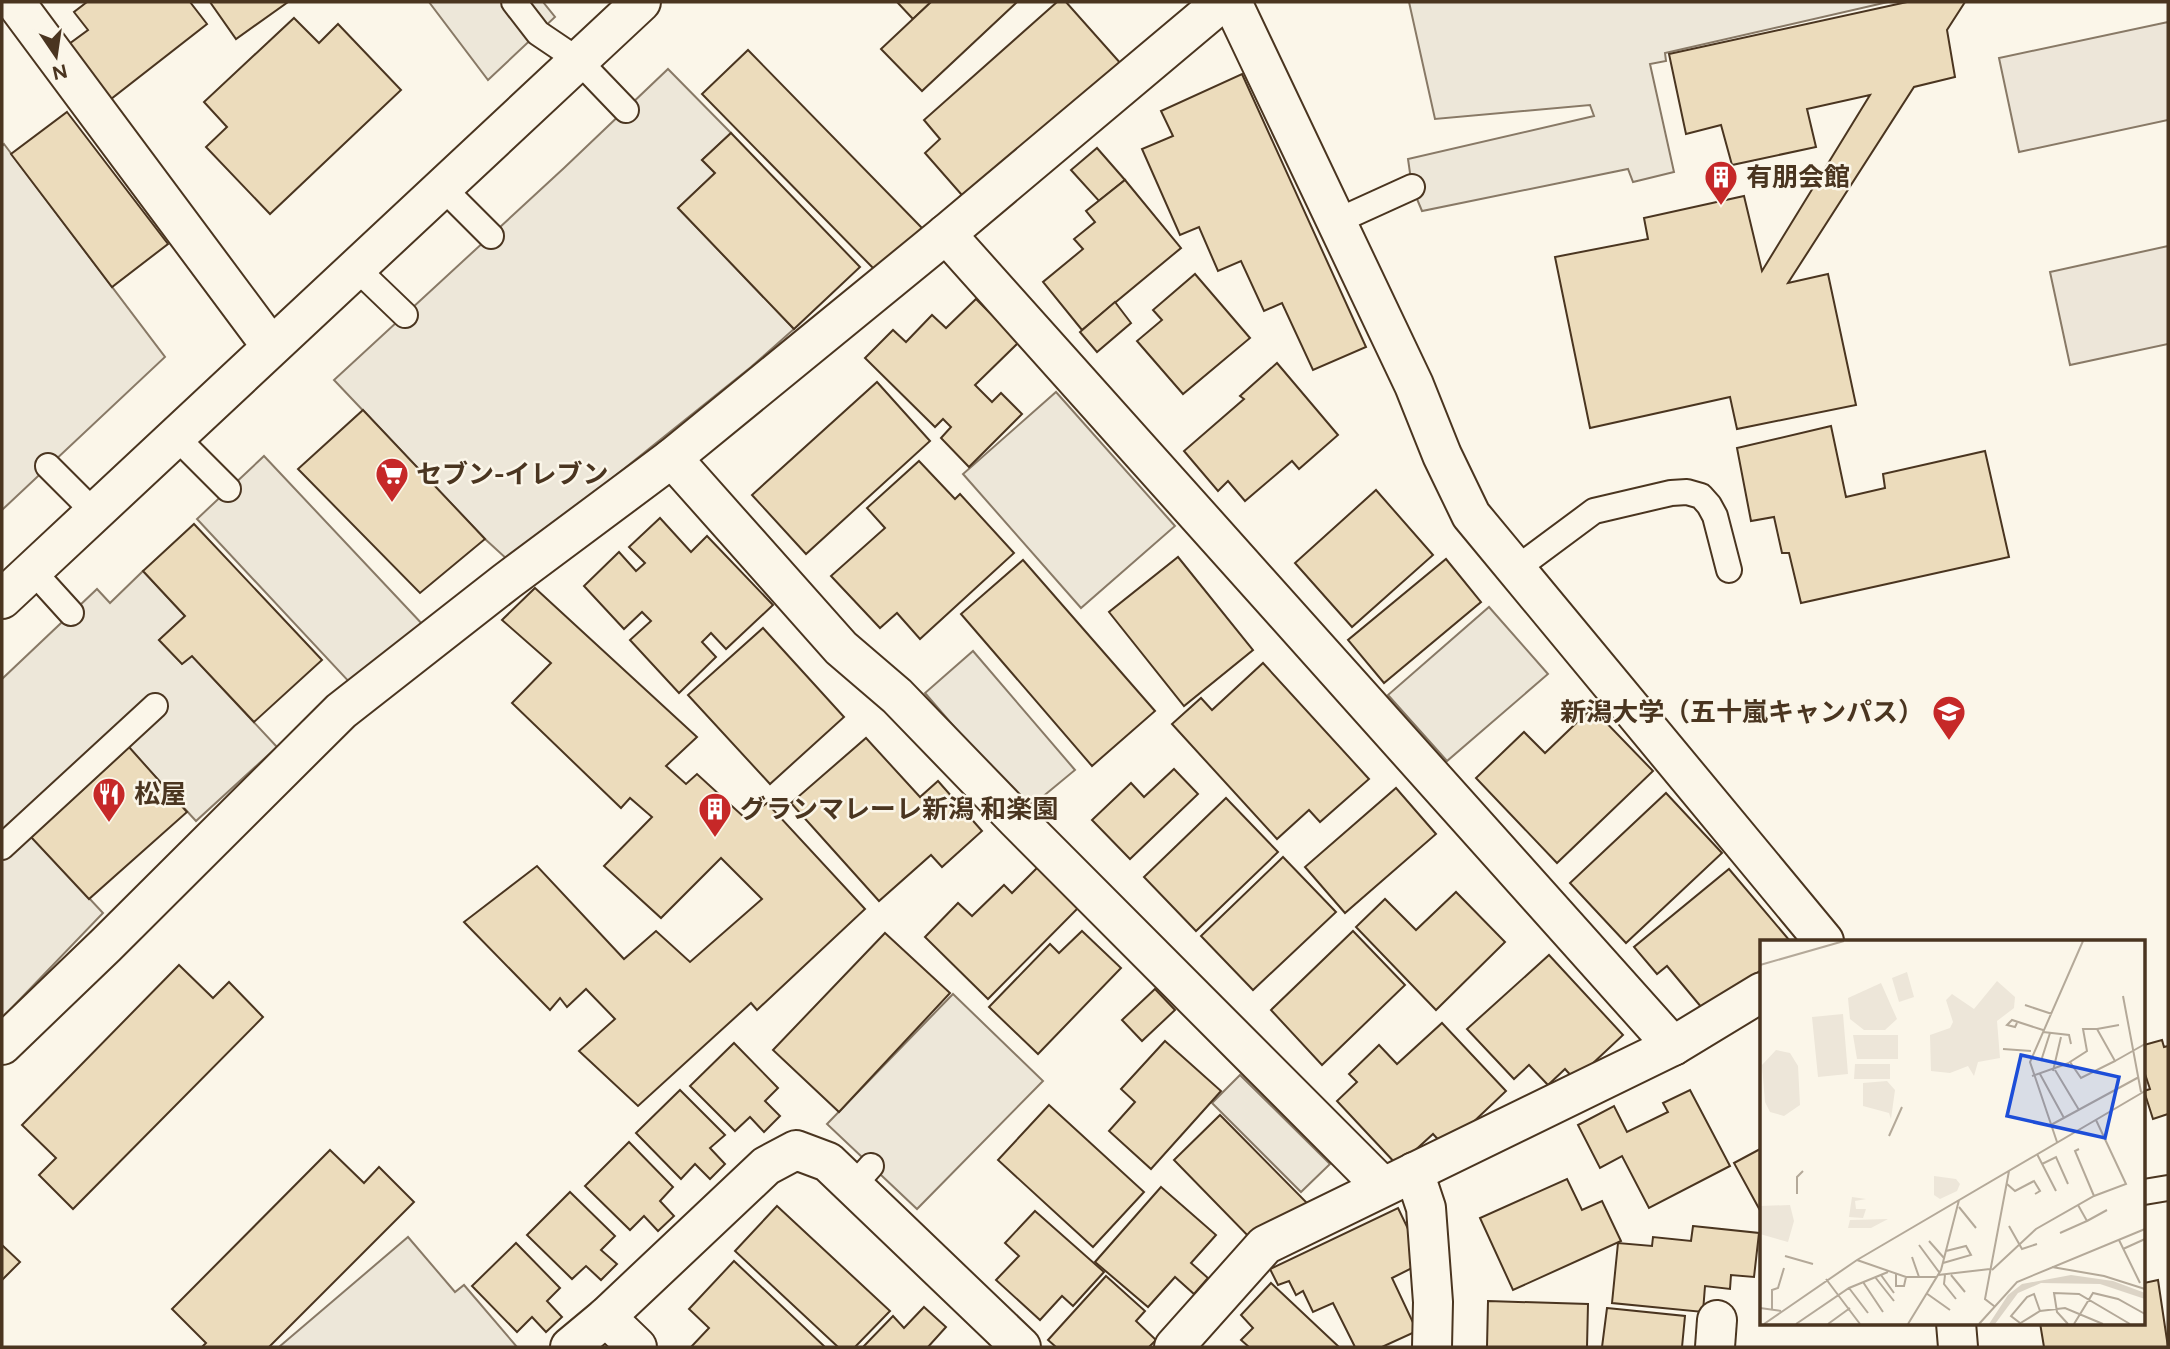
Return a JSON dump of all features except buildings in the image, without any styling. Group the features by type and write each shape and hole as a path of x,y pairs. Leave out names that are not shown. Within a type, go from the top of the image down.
{"street":[{"path":"15,2 271,346"},
{"path":"2,599 641,2"},
{"path":"2,1045 392,662 655,461 780,356 946,234 1222,2"},
{"path":"1232,2 1413,385 1471,515 1823,940"},
{"path":"946,234 1094,418 1410,736 1673,1046"},
{"path":"655,461 841,648 897,696 1016,819 1399,1179 1426,1208 1433,1302 1432,1347"},
{"path":"1174,1347 1265,1244 1673,1046 1760,993"},
{"path":"570,1347 606,1317 766,1166 796,1150 862,1176 1021,1347"},
{"path":"606,1317 637,1347"},
{"path":"1956,1324 1958,1347"}],"lane":[{"path":"514,2 538,33 578,60 626,110"},
{"path":"442,187 491,236"},
{"path":"1335,222 1412,187"},
{"path":"355,267 405,315"},
{"path":"175,436 228,489"},
{"path":"48,466 94,512"},
{"path":"1516,569 1594,511 1671,493 1687,492 1701,496 1715,516 1729,570"},
{"path":"32,570 71,613"},
{"path":"2,846 155,706"},
{"path":"2146,1192 2168,1188"}],"shaded area":[{"path":"429,2 543,2 555,17 488,80"},
{"path":"1409,2 1888,2 1665,53 1666,61 1650,64 1674,172 1633,182 1628,169 1422,211 1412,187 1408,159 1594,116 1590,105 1435,119"},
{"path":"2168,22 2168,120 2019,152 1999,58"},
{"path":"668,69 731,133 702,160 715,173 678,208 794,329 751,367 509,561 334,380"},
{"path":"4,144 165,357 2,510 2,146"},
{"path":"2168,246 2168,344 2070,365 2050,272"},
{"path":"1056,392 1175,526 1081,608 963,474"},
{"path":"264,456 424,626 352,685 197,519"},
{"path":"143,571 185,616 159,640 182,664 192,656 277,747 196,821 128,747 31,836 103,913 2,1018 2,679 97,589 110,603"},
{"path":"1489,607 1548,674 1447,761 1388,695"},
{"path":"973,651 1075,770 1035,803 1021,804 925,693"},
{"path":"953,994 1043,1081 917,1209 827,1124"},
{"path":"1240,1075 1330,1164 1301,1192 1212,1103"},
{"path":"408,1237 455,1292 464,1285 517,1347 279,1347"}],"place":[{"name":"有朋会館","path":"1721,207"},
{"name":"セブン-イレブン","path":"392,504"},
{"name":"新潟大学（五十嵐キャンパス）","path":"1949,742"},
{"name":"松屋","path":"109,824"},
{"name":"グランマレーレ新潟 和楽園","path":"715,839"}]}
